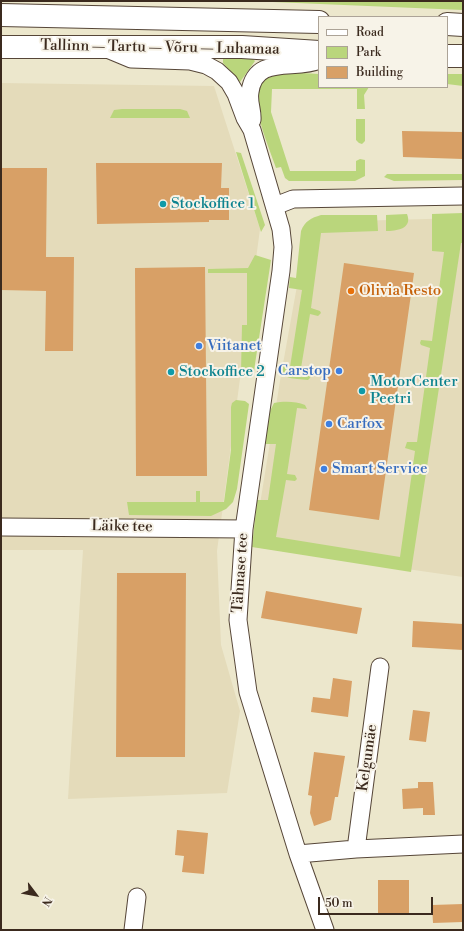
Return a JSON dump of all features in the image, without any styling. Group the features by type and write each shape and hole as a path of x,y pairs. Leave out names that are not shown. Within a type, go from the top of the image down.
{"highway":[{"name":"Tallinn — Tartu — Võru — Luhamaa","path":"1,15 318,22"},
{"path":"448,24 463,25"},
{"name":"Tallinn — Tartu — Võru — Luhamaa","path":"1,47 242,46 318,52"},
{"path":"448,56 463,56"}],"street":[{"path":"103,47 131,59 190,61 206,65 217,71 229,82 252,130"},
{"path":"252,130 253,114 249,93 254,78 261,71 270,67 311,64 318,60"},
{"name":"Tähnase tee","path":"252,130 275,206 281,229 283,247 281,271 244,529 238,620 248,692 298,854 325,930"},
{"path":"275,206 293,199 463,196"},
{"name":"Läike tee","path":"1,527 244,529"},
{"name":"Kelgumäe","path":"356,849 380,667"},
{"path":"298,854 356,849 463,844"},
{"path":"133,930 137,897"}],"shaded area":[{"path":"1,83 214,86 260,229 217,551 221,645 240,711 227,793 68,799 83,550 1,550"},
{"path":"463,218 463,577 253,547 281,375 307,230 317,222"}],"green space":[{"path":"249,1 463,1 463,10"},
{"path":"223,59 253,59 255,61 240,82 223,63"},
{"path":"285,72 318,74 318,88 368,88 364,95 365,109 357,109 357,89 272,89 271,112 290,171 356,171 356,161 360,159 365,160 365,176 355,181 289,181 285,178 281,167 276,168 258,113 257,92 260,84 271,76"},
{"path":"448,74 463,74 463,86 448,84"},
{"path":"180,109 187,111 190,118 110,118 114,110"},
{"path":"356,119 365,119 365,141 362,144 356,140"},
{"path":"236,152 241,153 265,225 261,232"},
{"path":"387,174 463,174 463,180 394,181 384,177"},
{"path":"463,213 463,243 461,243 411,572 252,547 257,500 268,500 276,444 265,444 269,413 274,403 290,402 305,405 307,409 297,408 287,474 295,475 297,479 295,481 286,480 276,537 400,557 415,451 405,448 407,442 417,442 430,348 421,345 420,343 421,340 432,341 444,252 432,251 432,214"},
{"path":"407,214 408,223 406,226 399,230 386,231 386,215"},
{"path":"321,215 377,215 378,231 321,233 311,308 320,311 321,313 318,316 310,314 300,374 311,376 308,380 293,379 282,374 277,365 290,367 302,290 289,288 290,277 296,278 301,231 304,225 314,217"},
{"path":"255,255 271,260 254,372 246,374 241,372 242,325 247,325 247,273 208,273 208,269 248,268"},
{"path":"236,400 245,401 249,404 237,489 233,502 226,509 211,516 129,515 127,502 196,502 196,491 200,491 200,502 224,502 231,450 231,407 232,403"}],"building":[{"path":"402,131 463,132 463,159 403,157"},
{"name":"Stockoffice 1","path":"96,163 222,163 221,188 229,188 229,220 209,220 209,222 97,224"},
{"path":"1,168 47,168 46,257 74,257 73,351 45,351 46,291 1,290"},
{"name":"MotorCenter Peetri","path":"344,263 414,273 379,520 309,510"},
{"name":"Stockoffice 2","path":"205,267 207,476 136,476 135,268"},
{"path":"117,573 186,573 185,757 116,757"},
{"path":"266,591 362,608 357,634 261,618"},
{"path":"413,621 463,624 463,650 412,647"},
{"path":"333,678 352,681 348,717 311,712 313,697 330,699"},
{"path":"413,710 430,712 426,742 409,740"},
{"path":"314,752 345,756 338,797 335,797 331,820 314,826 310,813 312,796 308,795"},
{"path":"418,782 433,782 435,815 423,815 423,808 403,809 402,789 418,788"},
{"path":"177,830 208,833 204,874 182,872 184,856 175,855"},
{"path":"378,880 409,880 409,913 378,913"},
{"path":"463,904 463,922 433,923 432,905"}],"place":[{"name":"Stockoffice 1","path":"163,204"},
{"name":"Olivia Resto","path":"351,291"},
{"name":"Viitanet","path":"199,346"},
{"name":"Carstop","path":"339,371"},
{"name":"Stockoffice 2","path":"171,372"},
{"name":"MotorCenter Peetri","path":"362,391"},
{"name":"Carfox","path":"329,424"},
{"name":"Smart Service","path":"324,469"}]}
